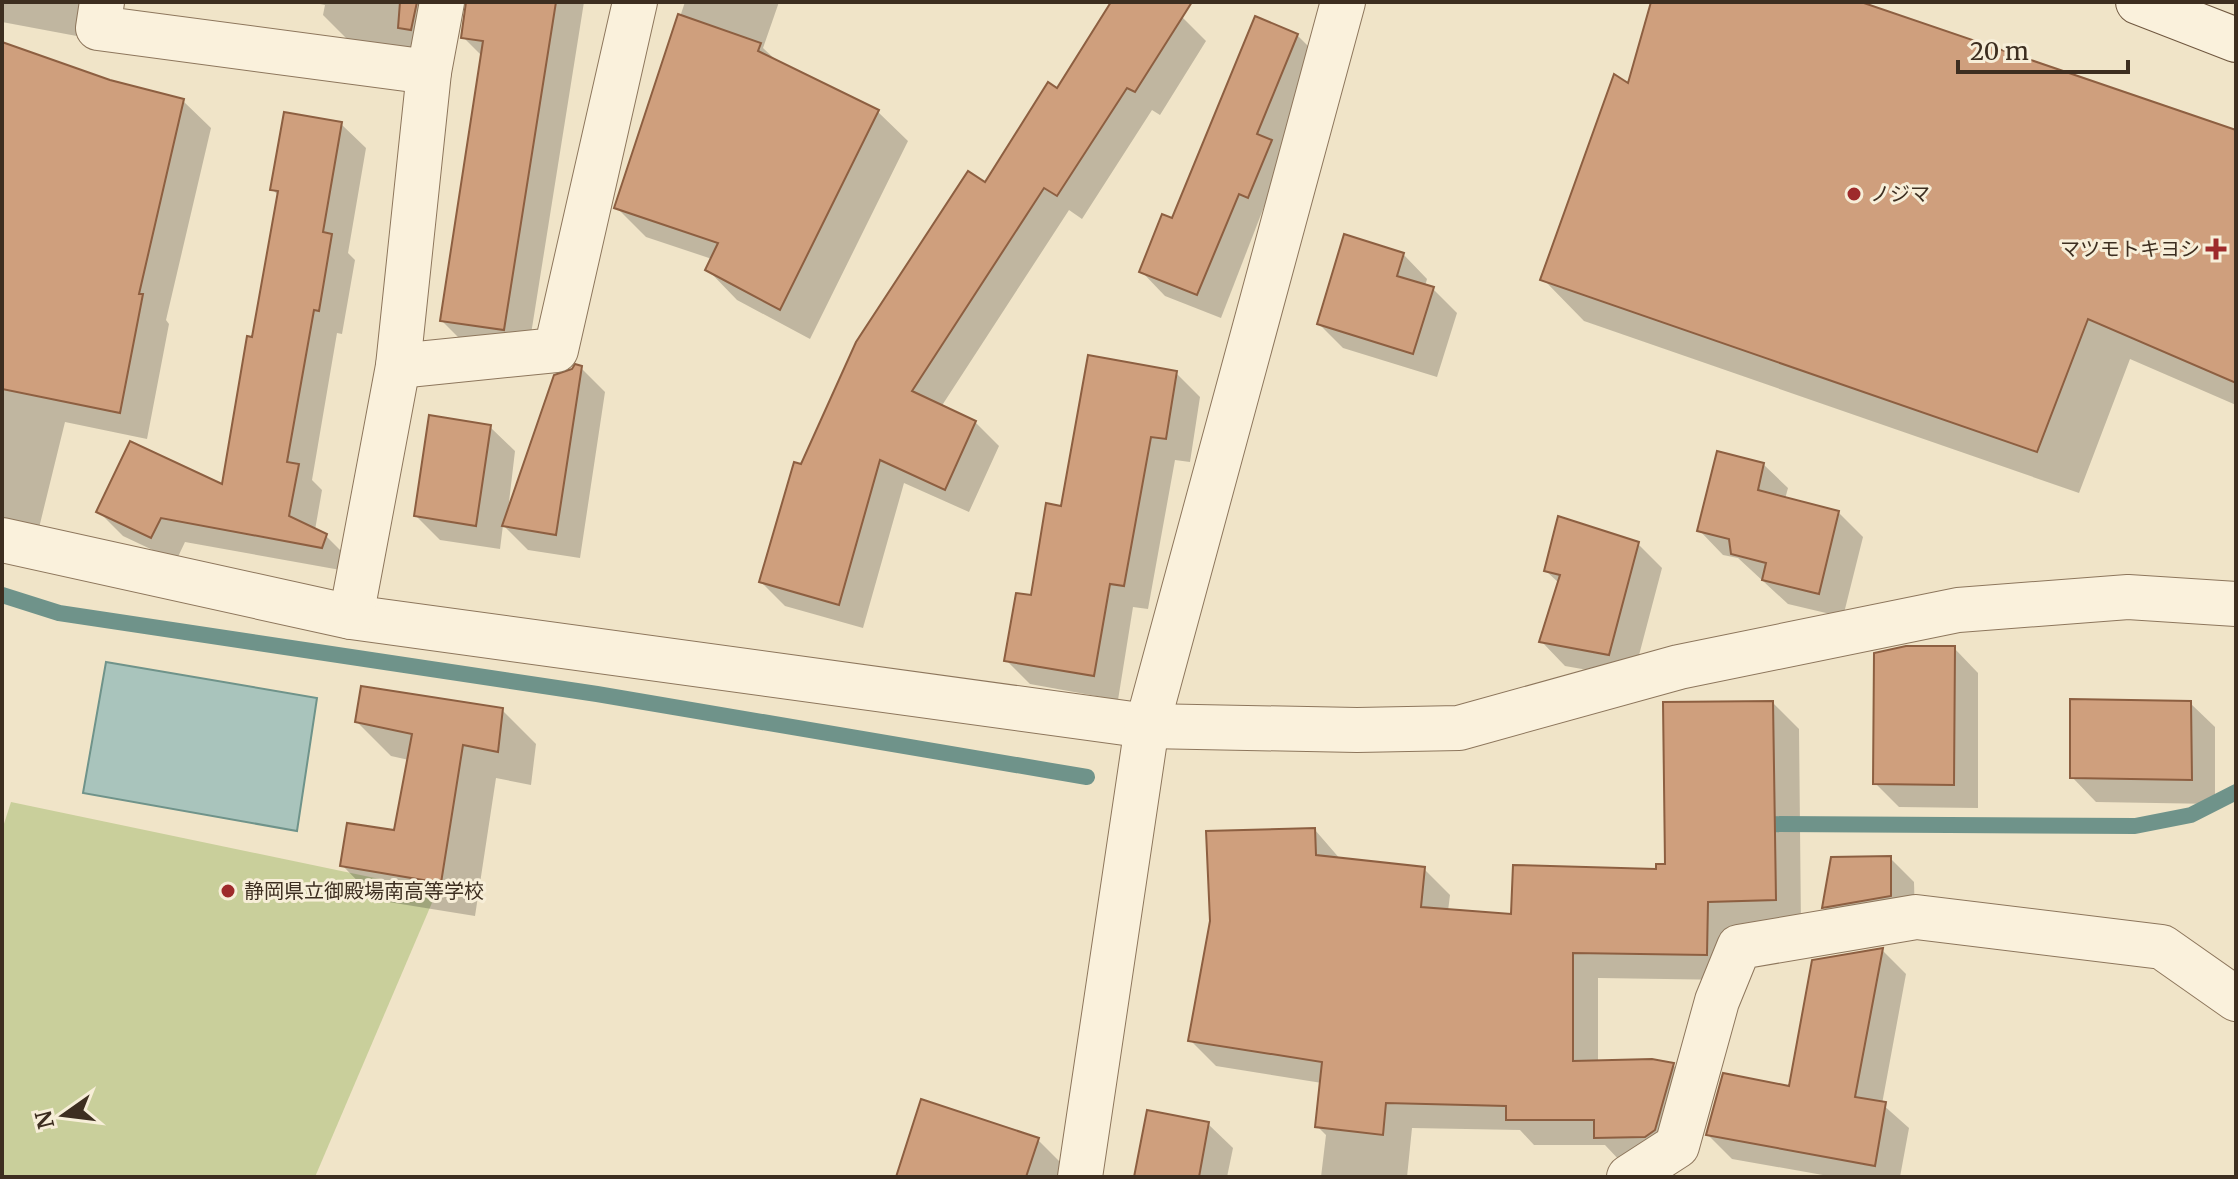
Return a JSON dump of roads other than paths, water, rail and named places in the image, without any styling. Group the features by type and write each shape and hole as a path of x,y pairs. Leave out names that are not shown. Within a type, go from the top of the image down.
{"street":[{"path":"102,2 98,28 429,72"},
{"path":"351,617 398,366 429,72 442,2"},
{"path":"398,366 556,350 635,2"},
{"path":"1080,1177 1147,726 1343,2"},
{"path":"2138,2 2236,40"},
{"path":"2,540 351,617 1147,726 1357,730 1459,728 1679,667 1958,610 2128,597 2236,604"},
{"path":"1629,1177 1677,1146 1717,1001 1739,947 1916,917 2162,947 2236,999"}],"water":[{"path":"106,662 317,698 297,831 83,793"}],"waterway":[{"path":"2,595 59,613 597,694 1087,777"},
{"path":"1755,824 2135,826 2191,815 2236,792"}],"place":[{"name":"ノジマ","path":"1854,194"},
{"name":"マツモトキヨシ","path":"2216,249"},
{"name":"静岡県立御殿場南高等学校","path":"228,891"}]}
